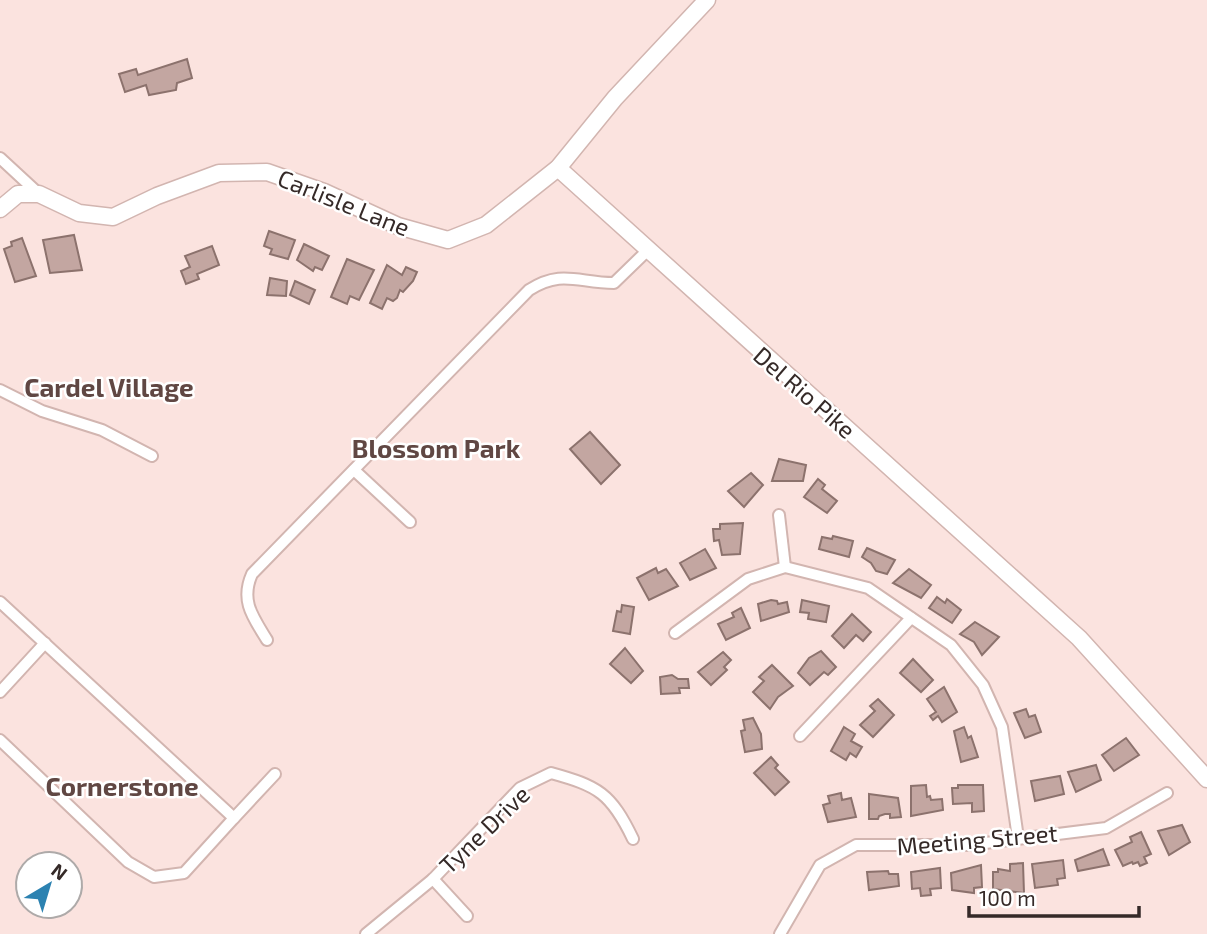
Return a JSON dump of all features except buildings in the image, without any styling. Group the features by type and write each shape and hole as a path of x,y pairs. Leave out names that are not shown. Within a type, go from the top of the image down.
{"street":[{"path":"558,168 615,98 707,0"},
{"path":"0,158 39,194"},
{"name":"Carlisle Lane","path":"39,194 79,213 92,217 113,217 157,196 219,173 267,172 324,192 398,226 448,240 486,225 558,168"},
{"name":"Del Rio Pike","path":"558,168 1079,638 1207,779"},
{"path":"0,209 18,194 39,194"},
{"path":"267,640 247,608 246,588 252,574 529,290 545,280 563,276 614,283 648,250"},
{"path":"0,390 42,411 102,429 152,456"},
{"path":"354,470 410,522"},
{"path":"779,515 785,567"},
{"path":"675,633 748,579 785,567 868,588 951,645 983,685 1002,727 1018,838"},
{"path":"0,602 234,818"},
{"path":"800,736 911,618"},
{"path":"0,692 45,643"},
{"path":"0,740 128,862 154,877 184,873 275,774"},
{"name":"Tyne Drive","path":"366,934 433,879 520,788 551,773 592,784 620,812 633,839"},
{"name":"Meeting Street","path":"780,934 820,865 856,845 969,845 1106,828 1167,793"},
{"path":"433,879 467,916"}],"district":[{"name":"Cardel Village","path":"109,386"},
{"name":"Blossom Park","path":"436,447"},
{"name":"Cornerstone","path":"122,785"}]}
